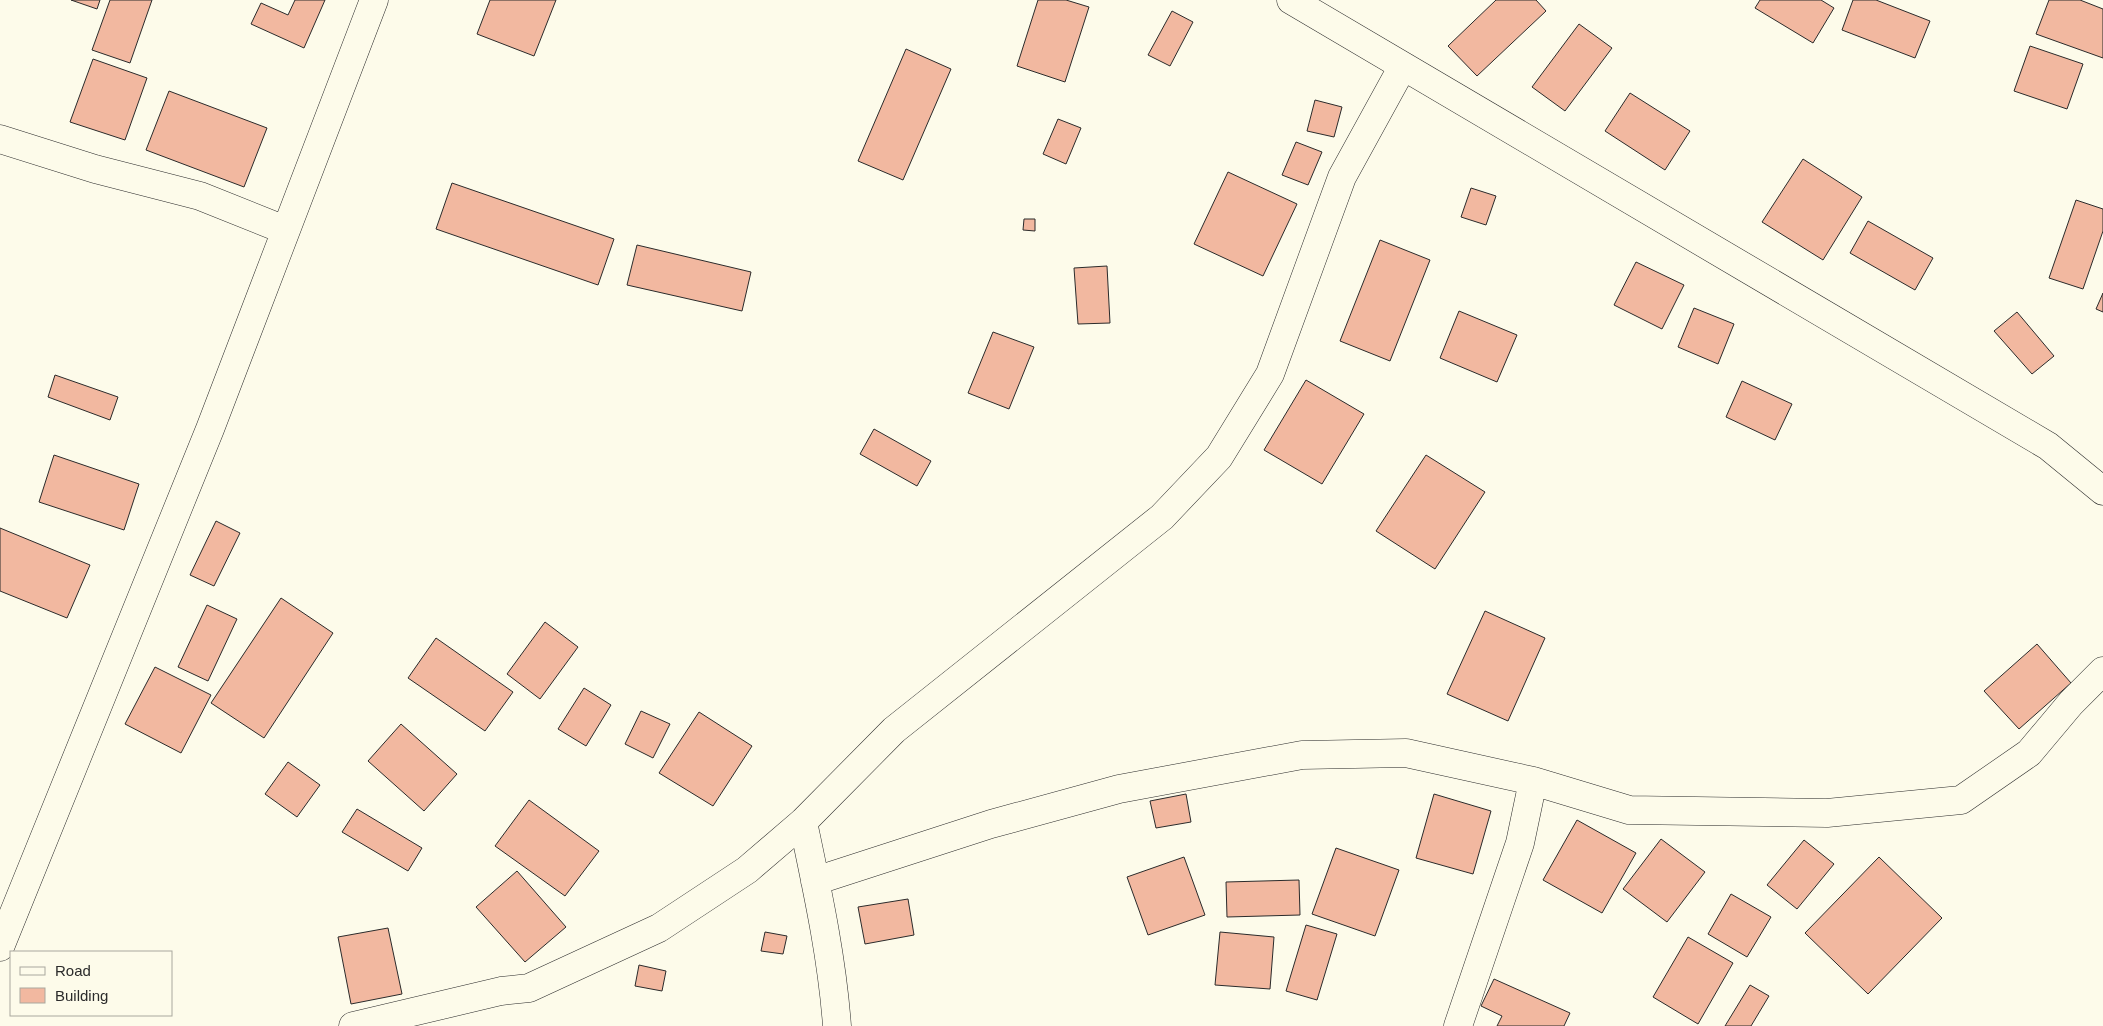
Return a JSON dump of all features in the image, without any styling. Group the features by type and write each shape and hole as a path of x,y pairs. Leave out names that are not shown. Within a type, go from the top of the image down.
{"street":[{"path":"0,946 206,439 374,0"},
{"path":"1291,0 2048,446 2103,491"},
{"path":"353,1026 501,991 529,988 660,928 747,870 803,822 894,730 1162,518 1219,456 1270,374 1342,177 1403,66"},
{"path":"0,139 94,169 200,196 285,230"},
{"path":"815,881 991,824 1119,789 1302,755 1406,753 1533,781 1629,810 1827,813 1960,800 2029,753 2071,703 2103,671"},
{"path":"1458,1026 1520,843 1533,781"},
{"path":"803,822 833,984 836,1026"}],"building":[{"path":"71,0 100,0 97,9"},
{"path":"110,0 152,0 130,63 92,50"},
{"path":"295,0 325,0 304,48 251,24 261,3 288,15"},
{"path":"490,0 556,0 534,56 477,34"},
{"path":"1038,0 1066,0 1089,7 1065,82 1017,66"},
{"path":"1496,0 1536,0 1546,11 1477,76 1448,46"},
{"path":"1760,0 1821,0 1834,8 1813,43 1755,8"},
{"path":"1853,0 1876,0 1930,21 1915,58 1842,30"},
{"path":"2049,0 2080,0 2103,9 2103,58 2036,34"},
{"path":"1172,11 1193,22 1170,66 1148,55"},
{"path":"1579,24 1612,48 1565,111 1532,87"},
{"path":"2030,46 2083,64 2067,109 2014,91"},
{"path":"906,49 951,69 903,180 858,161"},
{"path":"93,59 147,78 125,140 70,122"},
{"path":"169,91 267,128 244,187 146,150"},
{"path":"1630,93 1690,131 1665,170 1605,131"},
{"path":"1315,100 1342,107 1334,137 1307,131"},
{"path":"1058,119 1081,128 1066,164 1043,154"},
{"path":"1296,142 1322,152 1308,185 1282,175"},
{"path":"1803,159 1862,197 1823,260 1762,222"},
{"path":"1228,172 1297,204 1263,276 1194,244"},
{"path":"452,183 614,239 598,285 436,229"},
{"path":"1471,188 1496,196 1486,225 1461,217"},
{"path":"2076,200 2103,209 2103,231 2083,289 2049,278"},
{"path":"1024,219 1035,219 1035,231 1023,230"},
{"path":"1868,221 1933,258 1915,290 1850,253"},
{"path":"1380,240 1430,260 1390,361 1340,341"},
{"path":"637,245 751,272 742,311 627,285"},
{"path":"1636,262 1684,285 1662,329 1614,305"},
{"path":"1107,266 1110,323 1078,324 1074,268"},
{"path":"2103,293 2103,312 2096,309"},
{"path":"1694,308 1734,324 1718,364 1678,347"},
{"path":"1459,311 1517,335 1497,382 1440,358"},
{"path":"2017,312 2054,356 2032,374 1994,331"},
{"path":"993,332 1034,347 1009,409 968,393"},
{"path":"55,375 118,397 110,420 48,397"},
{"path":"1306,380 1364,414 1322,484 1264,450"},
{"path":"1742,381 1792,404 1775,440 1726,417"},
{"path":"874,429 931,461 917,486 860,454"},
{"path":"54,455 139,484 124,530 39,502"},
{"path":"1426,455 1485,492 1435,569 1376,531"},
{"path":"216,521 240,533 214,586 190,575"},
{"path":"0,528 90,565 67,618 0,591"},
{"path":"281,598 333,633 264,738 211,703"},
{"path":"207,605 237,619 208,681 178,667"},
{"path":"1485,611 1545,638 1508,721 1447,694"},
{"path":"545,622 578,647 540,699 507,674"},
{"path":"436,638 513,692 485,731 408,678"},
{"path":"2037,644 2071,683 2019,729 1984,691"},
{"path":"155,667 211,695 181,753 125,724"},
{"path":"584,688 611,705 586,746 558,729"},
{"path":"641,711 670,724 653,758 625,744"},
{"path":"699,712 752,746 713,806 659,773"},
{"path":"401,724 457,774 424,811 368,761"},
{"path":"288,762 320,785 297,817 265,794"},
{"path":"1186,794 1191,822 1156,828 1150,801"},
{"path":"1434,794 1491,811 1473,874 1416,858"},
{"path":"529,800 599,851 565,896 495,846"},
{"path":"357,809 422,848 408,871 342,832"},
{"path":"1577,820 1636,853 1602,913 1543,880"},
{"path":"1661,839 1705,872 1667,922 1623,889"},
{"path":"1804,840 1834,864 1797,909 1767,885"},
{"path":"1336,848 1399,870 1375,936 1312,914"},
{"path":"1184,857 1205,915 1148,935 1127,877"},
{"path":"1879,857 1942,918 1868,994 1805,933"},
{"path":"517,871 566,927 525,962 476,907"},
{"path":"1299,880 1300,915 1227,917 1226,882"},
{"path":"1731,894 1771,917 1747,957 1708,934"},
{"path":"908,899 914,935 865,944 858,907"},
{"path":"1306,925 1337,934 1317,1000 1286,991"},
{"path":"388,928 402,994 351,1004 338,937"},
{"path":"765,932 787,936 783,954 761,951"},
{"path":"1220,932 1274,937 1270,989 1215,985"},
{"path":"1688,937 1733,963 1698,1024 1653,997"},
{"path":"639,965 666,971 662,991 635,986"},
{"path":"1494,979 1570,1013 1564,1026 1497,1026 1502,1016 1481,1006"},
{"path":"1750,985 1769,996 1751,1026 1725,1026"}]}
